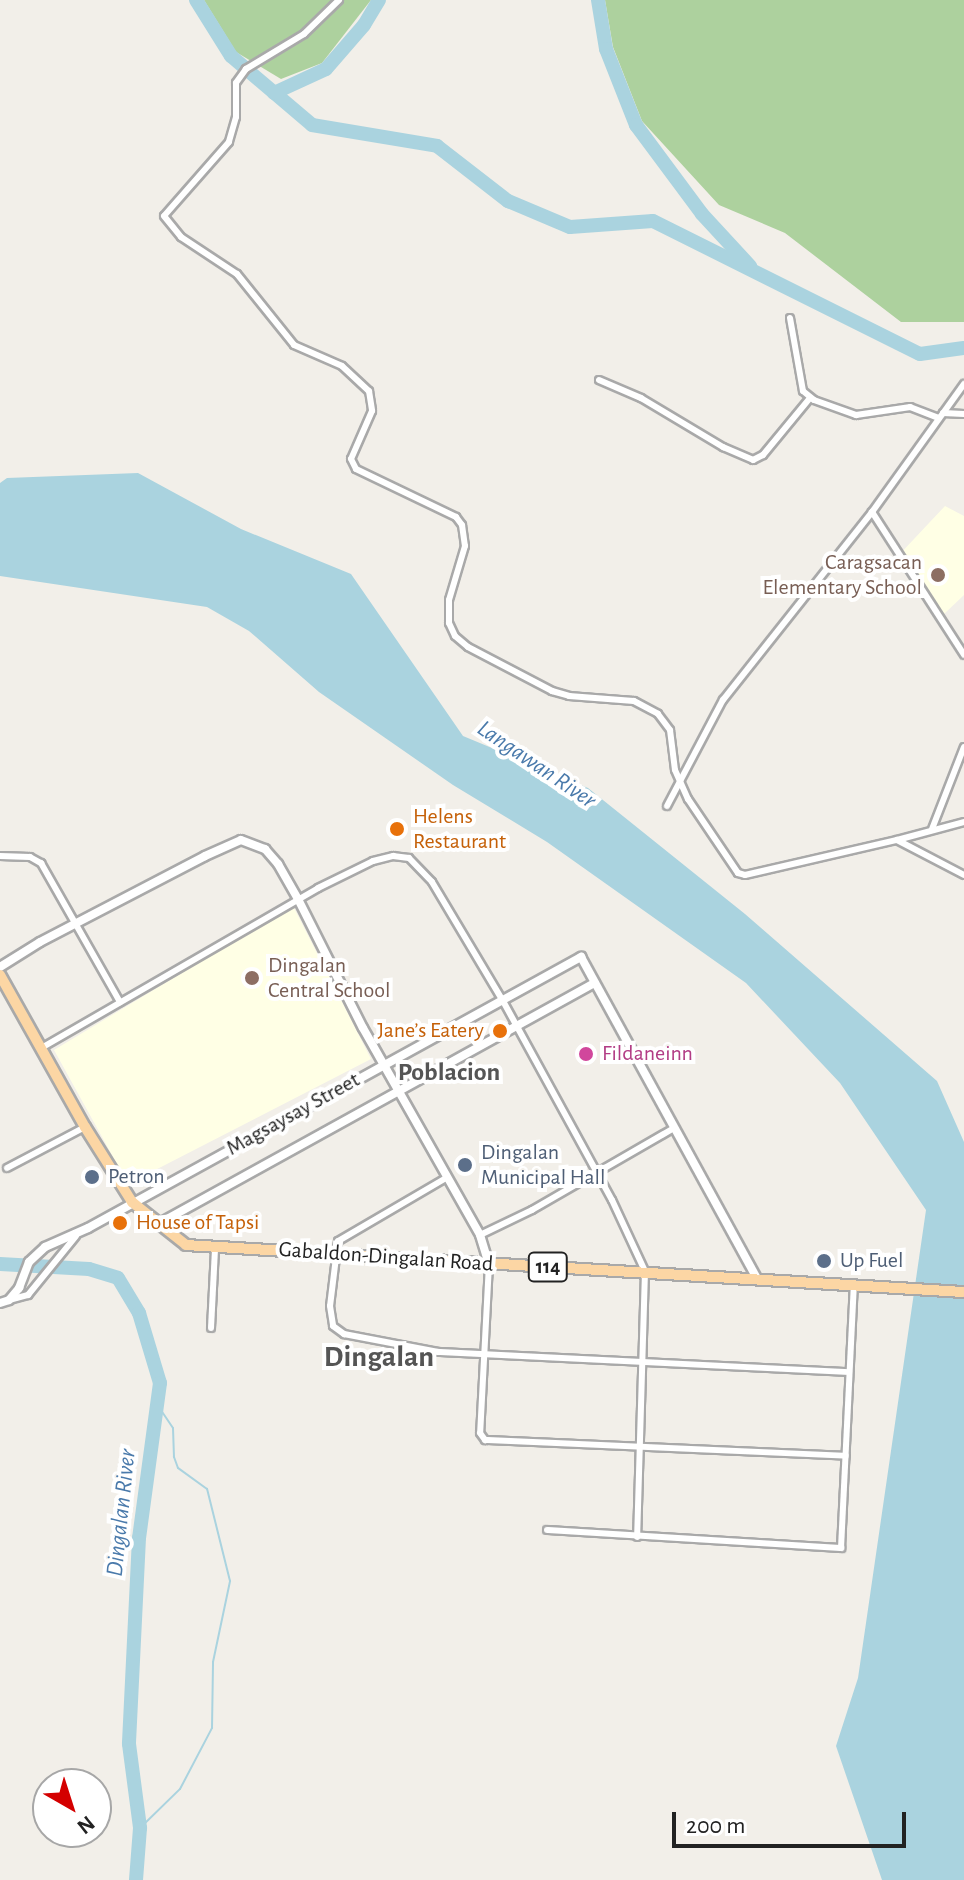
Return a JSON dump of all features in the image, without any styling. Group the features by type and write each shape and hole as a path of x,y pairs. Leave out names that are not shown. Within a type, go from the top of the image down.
{"main road":[{"name":"Gabaldon-Dingalan Road","path":"0,975 85,1127 132,1202 186,1245 215,1249 336,1251 489,1264 964,1292"}],"street":[{"path":"339,0 304,34 246,69 236,83 236,117 229,142 164,216 167,223 237,274 294,345 342,366 369,391 372,411 354,451 352,464 378,480 456,517 465,533 459,575 449,600 449,623 455,636 468,647 552,691 569,696 634,701 648,707 670,730 680,782 696,813 738,873 756,873 964,822"},
{"path":"790,318 803,391 810,398 856,415 910,407 941,416 964,414"},
{"path":"599,380 641,398 723,447 753,460 763,455 810,398"},
{"path":"667,806 723,700 872,512 964,384"},
{"path":"872,512 964,655"},
{"path":"932,829 964,747"},
{"path":"0,967 76,923 241,840 251,841 272,855 298,899 446,1178 480,1235 489,1264 480,1433 485,1440 846,1456"},
{"path":"897,840 964,875"},
{"path":"0,856 30,857 41,863 120,1002"},
{"path":"43,1047 298,899 373,861 393,856 409,858 432,882 503,1001 645,1271 637,1537"},
{"name":"Magsaysay Street","path":"5,1302 23,1278 29,1262 45,1247 78,1233 581,957 595,983 158,1224"},
{"path":"595,983 757,1278"},
{"path":"7,1168 85,1127"},
{"path":"480,1235 596,1174 674,1128"},
{"path":"446,1178 407,1203 348,1232 338,1241 331,1322 344,1334 438,1352 847,1372"},
{"path":"5,1302 23,1298 33,1290 78,1233"},
{"path":"211,1328 215,1249"},
{"path":"547,1530 841,1548 847,1372 854,1286"}],"shaded area":[{"name":"Caragsacan Elementary School","path":"945,506 964,516 964,595 943,615 898,556"},
{"name":"Dingalan Central School","path":"293,906 371,1059 128,1184 54,1050"}],"green space":[{"path":"204,0 371,0 322,63 281,79 236,52"},
{"path":"605,0 964,0 964,322 901,322 785,233 719,205 642,121 613,47"}],"water":[{"path":"138,473 241,529 351,574 463,736 588,788 745,914 937,1081 964,1142 964,1880 882,1880 836,1746 858,1678 926,1210 840,1083 746,983 547,842 453,785 319,692 249,631 207,607 0,576 0,483 7,478"}],"waterway":[{"path":"196,0 231,56 312,125 437,146 508,201 570,227 653,221 920,354 964,348"},
{"path":"274,93 326,69 364,25 379,0"},
{"path":"598,0 606,49 636,125 702,214 750,266"},
{"name":"Dingalan River","path":"0,1264 89,1269 118,1278 139,1313 160,1383 139,1538 129,1744 140,1828 136,1880"},
{"path":"140,1828 180,1789 212,1728 213,1662 230,1581 207,1489 178,1468 174,1457 173,1428 157,1404"}],"place":[{"name":"Caragsacan Elementary School","path":"938,575"},
{"name":"Helens Restaurant","path":"397,829"},
{"name":"Dingalan Central School","path":"252,978"},
{"name":"Jane’s Eatery","path":"500,1031"},
{"name":"Fildaneinn","path":"586,1054"},
{"name":"Dingalan Municipal Hall","path":"465,1165"},
{"name":"Petron","path":"92,1177"},
{"name":"House of Tapsi","path":"120,1223"},
{"name":"Up Fuel","path":"824,1261"}],"district":[{"name":"Poblacion","path":"449,1073"},
{"name":"Dingalan","path":"379,1357"}],"water label":[{"name":"Langawan River","path":"536,765"}]}
